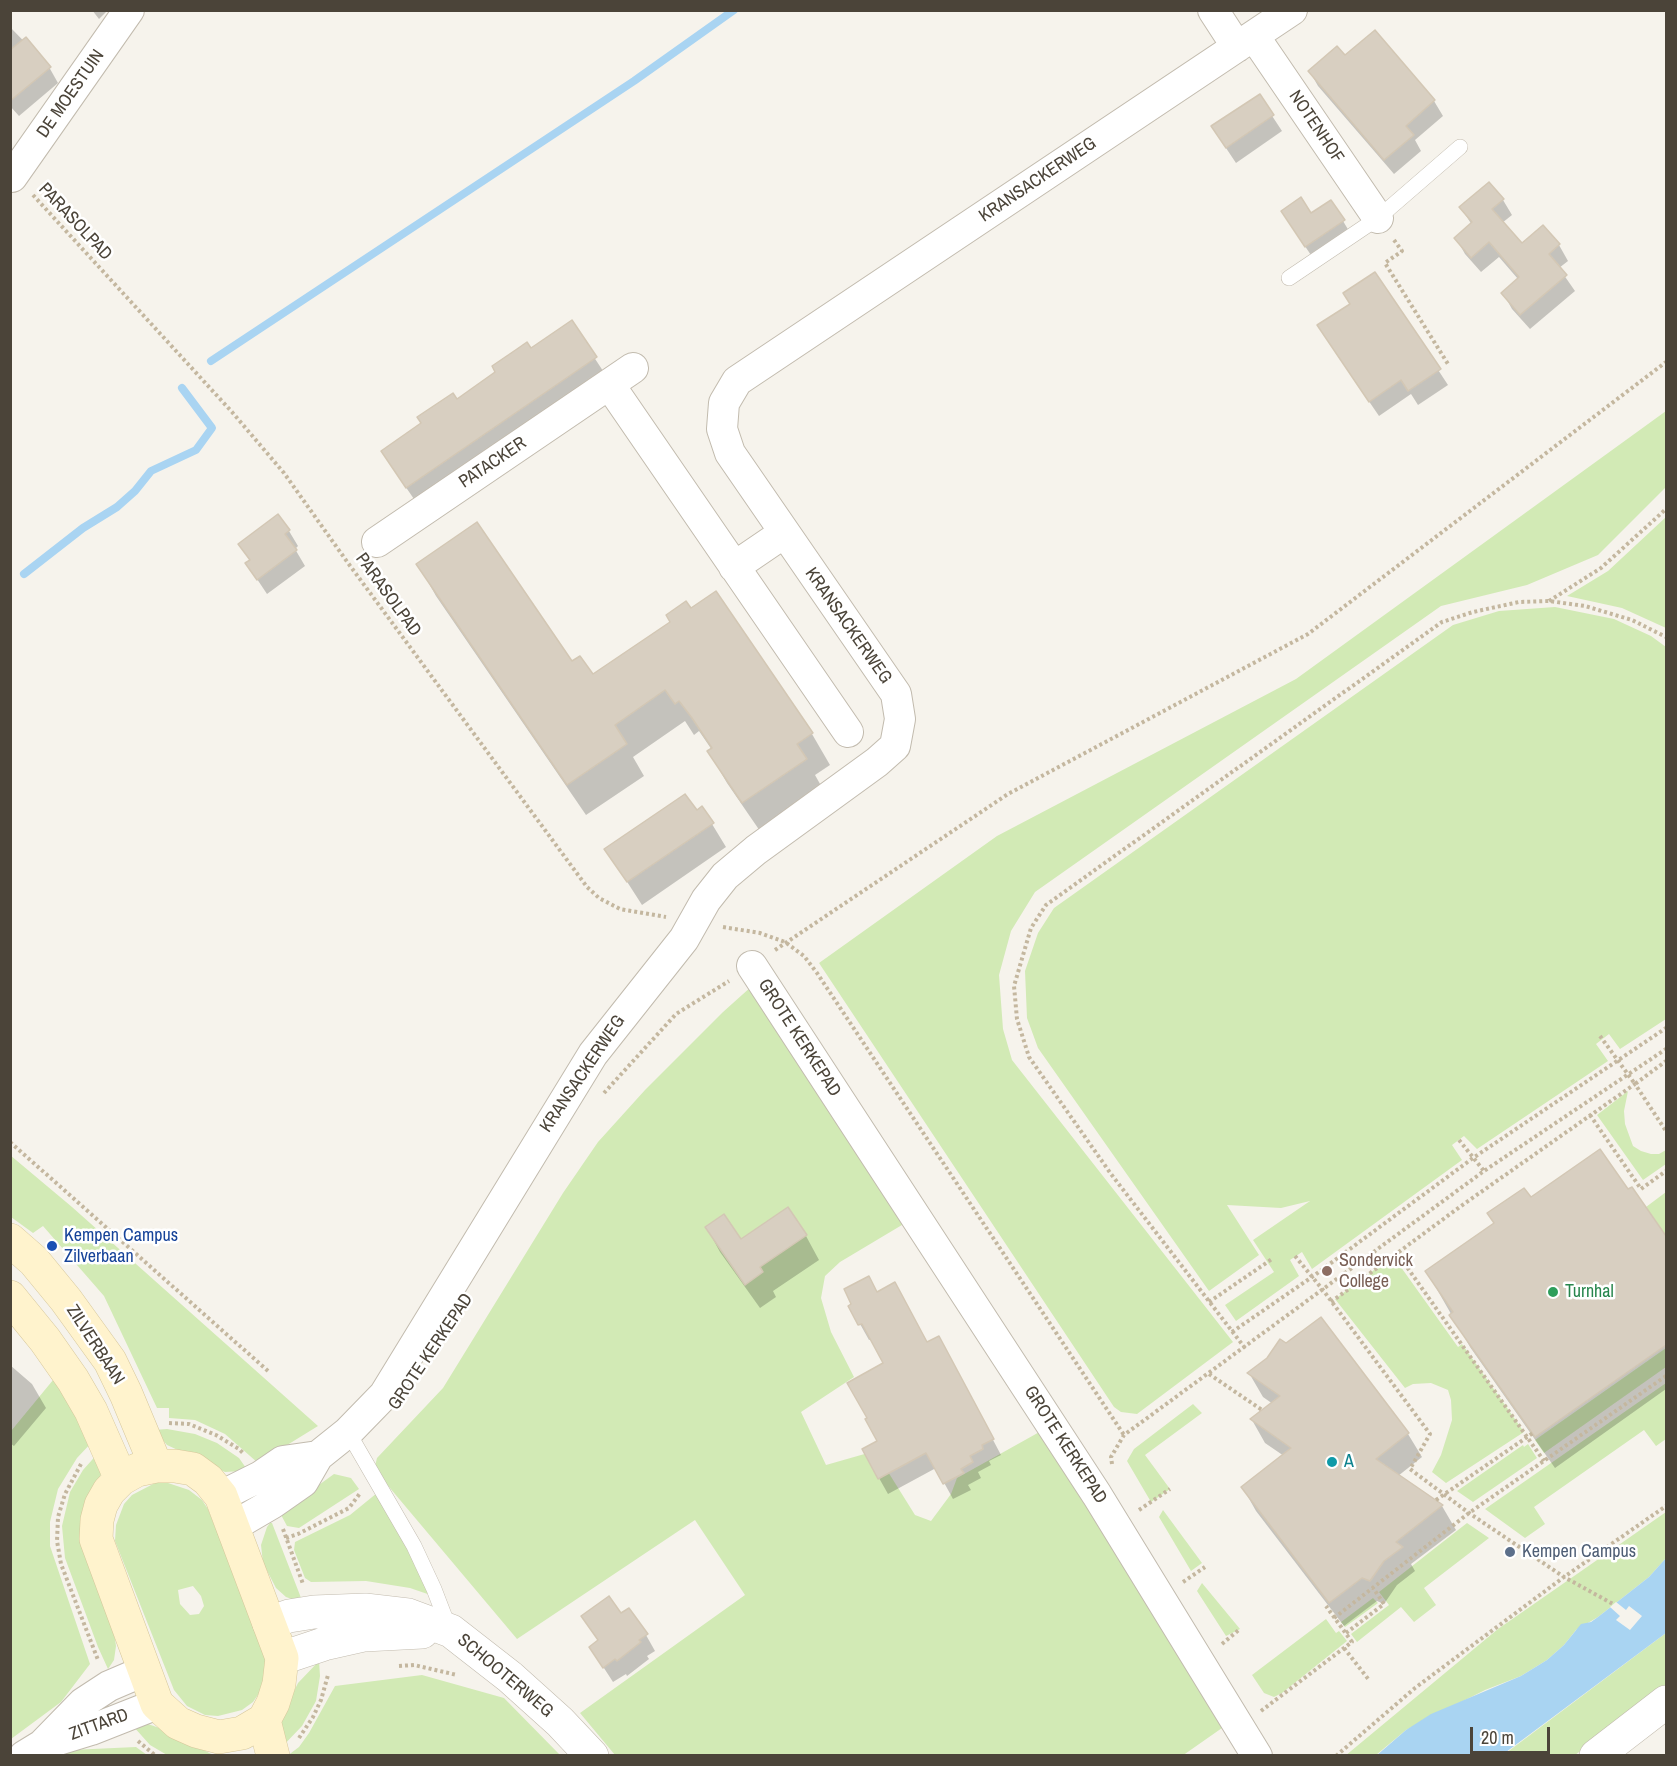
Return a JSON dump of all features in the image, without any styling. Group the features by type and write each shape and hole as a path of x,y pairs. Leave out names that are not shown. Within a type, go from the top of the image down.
{"main road":[{"name":"ZILVERBAAN","path":"10,1240 33,1261 66,1300 110,1361 156,1466"},
{"name":"ZILVERBAAN","path":"10,1297 45,1340 73,1380 91,1411 121,1479"},
{"path":"156,1466 193,1469 208,1480 221,1496 282,1658 279,1684 264,1720 224,1746 178,1724 157,1704 96,1539 101,1505 109,1491 121,1479 137,1470 156,1466"},
{"path":"264,1720 284,1749"}],"street":[{"name":"DE MOESTUIN","path":"11,176 129,10"},
{"name":"NOTENHOF","path":"1213,10 1246,41 1378,218"},
{"name":"KRANSACKERWEG","path":"232,1527 303,1482 318,1456 356,1444 593,1054 640,992 668,961 695,922 706,900 725,876 756,850 877,762 895,746 900,719 896,694 730,453 722,429 724,403 737,381 1292,10"},
{"name":"PATACKER","path":"377,542 621,376 734,567 848,732"},
{"path":"734,567 784,533"},
{"name":"GROTE KERKEPAD","path":"752,966 1097,1495 1257,1755"},
{"path":"221,1496 261,1476 283,1461 318,1456"},
{"name":"SCHOOTERWEG","path":"269,1623 314,1612 365,1610 408,1615 451,1631 510,1677 560,1722 592,1755"},
{"name":"SCHOOTERWEG","path":"282,1658 324,1644 364,1635 451,1631"},
{"name":"ZITTARD","path":"33,1750 83,1702 109,1686 144,1671"},
{"path":"1596,1755 1666,1702"},
{"name":"ZITTARD","path":"33,1750 157,1704"}],"lane":[{"path":"1288,278 1378,218 1460,147"},
{"path":"356,1444 414,1546 451,1631"}],"path":[{"name":"PARASOLPAD","path":"11,176 35,197 232,412 284,473 587,887 599,898 620,909 760,933 785,942"},
{"path":"1402,251 1385,263 1448,363"},
{"path":"752,966 1008,794 1308,634 1666,362"},
{"path":"1549,601 1601,568 1666,509"},
{"path":"1245,1348 1111,1174 1029,1057 1017,1019 1014,986 1031,928 1046,905 1443,622 1473,612 1519,602 1549,601 1585,606 1632,620 1666,637"},
{"path":"785,942 804,956 817,973 1124,1436 1484,1171 1666,1049"},
{"name":"GROTE KERKEPAD","path":"599,1099 675,1014 752,966"},
{"path":"1232,1332 1312,1277 1473,1158 1666,1028"},
{"path":"1600,1036 1629,1074 1666,1131"},
{"path":"1331,1302 1397,1252 1666,1061"},
{"path":"1590,1115 1641,1189 1666,1171"},
{"path":"1460,1140 1484,1171"},
{"path":"10,1142 268,1371"},
{"path":"1397,1252 1544,1461"},
{"path":"1295,1256 1430,1434 1410,1469 1469,1513 1564,1577 1613,1604"},
{"path":"1209,1302 1272,1259"},
{"path":"1209,1374 1262,1410"},
{"path":"1334,1618 1469,1513 1666,1376"},
{"path":"1436,1500 1533,1433"},
{"path":"286,1538 349,1508 373,1478 356,1444"},
{"path":"1136,1512 1170,1489"},
{"path":"1336,1755 1415,1688 1564,1577 1666,1506"},
{"path":"1180,1584 1205,1567"},
{"path":"1346,1633 1384,1604 1372,1588"},
{"path":"1258,1714 1353,1642 1326,1606"},
{"path":"1218,1646 1240,1629"},
{"path":"1344,1648 1369,1680"},
{"name":"SCHOOTERWEG","path":"392,1666 414,1665 465,1677"},
{"path":"284,1749 313,1718 328,1675 335,1672"},
{"path":"132,1737 156,1755"}],"green space":[{"path":"1666,411 1666,487 1598,555 1527,585 1441,606 1035,892 1011,931 999,975 1003,1029 1012,1060 1233,1342 1137,1414 1121,1412 1114,1407 819,963 997,836 1296,679"},
{"path":"1666,517 1666,628 1622,608 1567,596 1608,571"},
{"path":"1555,607 1614,619 1651,636 1666,647 1666,1019 1620,1049 1609,1034 1596,1044 1608,1061 1477,1149 1464,1136 1452,1145 1462,1160 1312,1269 1302,1252 1290,1260 1299,1276 1236,1321 1225,1305 1274,1272 1253,1240 1310,1201 1281,1208 1227,1205 1259,1255 1209,1291 1038,1048 1027,1018 1025,971 1038,933 1054,908 1453,625 1499,611"},
{"path":"752,986 912,1219 840,1262 825,1276 821,1298 831,1332 854,1377 801,1412 826,1465 875,1451 915,1515 931,1521 951,1494 957,1478 1043,1430 1222,1728 1182,1756 615,1755 580,1713 745,1595 695,1520 517,1639 379,1475 375,1466 377,1458 443,1388 563,1193 598,1142 645,1090"},
{"path":"1628,1091 1624,1111 1625,1124 1633,1146 1651,1154 1659,1154 1666,1150 1666,1164 1643,1180 1597,1115"},
{"path":"10,1155 72,1207 318,1426 258,1463 225,1434 195,1420 169,1418 169,1408 157,1408 104,1296 43,1226 33,1233 11,1217"},
{"path":"1666,1192 1666,1236 1646,1207"},
{"path":"1393,1256 1458,1347 1462,1344 1524,1432 1446,1483 1432,1472 1441,1455 1452,1420 1448,1390 1431,1383 1413,1384 1405,1388 1335,1299"},
{"path":"1666,1348 1666,1367 1544,1453 1535,1440"},
{"path":"58,1374 94,1440 77,1458 58,1489 50,1522 50,1546 90,1664 61,1702 11,1739 11,1431"},
{"path":"1666,1383 1666,1439 1656,1446 1644,1430 1534,1507 1545,1524 1525,1538 1485,1509"},
{"path":"1193,1404 1202,1413 1145,1455 1170,1489 1151,1502 1127,1461 1134,1449"},
{"path":"167,1429 195,1434 217,1443 239,1458 246,1468 242,1471 225,1472 167,1445 154,1430"},
{"path":"1528,1444 1537,1458 1473,1502 1457,1491 1523,1445 1524,1447"},
{"path":"100,1451 102,1471 94,1494 116,1646 114,1660 108,1669 65,1558 62,1526 70,1492 83,1470"},
{"path":"334,1474 351,1478 359,1489 299,1528 287,1526 280,1513"},
{"path":"155,1483 168,1483 189,1490 202,1500 208,1509 265,1653 267,1672 260,1692 253,1702 242,1710 218,1716 205,1715 187,1706 174,1690 115,1541 116,1525 124,1504 132,1495","holes":["193,1586 201,1596 204,1606 199,1614 190,1615 180,1604 178,1590"]},
{"path":"377,1493 445,1600 410,1588 366,1581 311,1582 305,1578 294,1550 295,1542 350,1515"},
{"path":"1163,1510 1202,1563 1191,1571 1159,1517"},
{"path":"1666,1512 1666,1558 1649,1577 1598,1617 1576,1630 1547,1660 1521,1676 1485,1690 1406,1730 1376,1755 1345,1756 1498,1629"},
{"path":"272,1523 303,1603 286,1597 276,1588 263,1563 261,1545"},
{"path":"1467,1523 1489,1538 1424,1588 1436,1605 1414,1622 1401,1607 1357,1642 1351,1634 1389,1605 1379,1592"},
{"path":"1202,1583 1240,1629 1226,1636 1197,1591"},
{"path":"1373,1598 1378,1603 1345,1627 1341,1622"},
{"path":"1326,1619 1336,1633 1339,1631 1347,1641 1282,1693 1274,1697 1264,1693 1252,1675"},
{"path":"1666,1633 1666,1688 1575,1755 1502,1756"},
{"path":"319,1661 320,1676 316,1701 302,1726 279,1750 277,1739 284,1711 298,1683"},
{"path":"422,1675 504,1698 560,1755 287,1756 299,1747 309,1733 335,1686"},
{"path":"145,1723 168,1731 213,1755 167,1755 150,1745 133,1726"},
{"path":"136,1747 147,1755 62,1756 71,1750"}],"water":[{"path":"1666,1558 1666,1633 1502,1755 1376,1756 1406,1730 1431,1714 1521,1676 1547,1660 1564,1645 1581,1624 1591,1622 1598,1617 1649,1577"}],"pier":[{"path":"1616,1602 1626,1610 1629,1606 1642,1616 1630,1630 1616,1620 1620,1616 1610,1607"}],"building":[{"path":"1375,30 1435,100 1406,126 1414,135 1384,160 1308,71 1337,46 1345,55"},
{"path":"26,37 51,67 10,101 10,50"},
{"path":"1260,94 1274,115 1226,148 1211,126"},
{"path":"1489,182 1504,199 1492,209 1522,243 1543,225 1560,244 1549,254 1567,275 1520,315 1501,293 1519,277 1489,242 1471,258 1454,238 1472,222 1459,207"},
{"path":"1301,197 1311,213 1331,200 1345,220 1305,247 1281,211"},
{"path":"1375,272 1441,369 1408,391 1401,380 1369,402 1317,325 1350,304 1343,293"},
{"path":"572,320 597,357 406,488 381,451 421,423 417,417 453,393 457,399 495,372 492,366 527,342 531,348"},
{"path":"278,514 290,530 285,534 297,550 257,580 245,563 250,560 238,544"},
{"path":"477,522 572,661 580,656 593,674 670,622 666,615 686,601 691,608 716,591 813,733 797,744 807,759 742,803 707,751 712,748 692,718 679,701 675,704 665,690 615,725 627,744 567,785 416,564"},
{"path":"685,794 697,810 702,806 714,823 627,882 604,849"},
{"name":"Turnhal","path":"1600,1149 1628,1189 1632,1187 1666,1236 1666,1345 1535,1437 1449,1315 1453,1312 1425,1271 1494,1223 1487,1213 1524,1188 1531,1197"},
{"path":"788,1207 807,1235 760,1267 763,1272 745,1285 705,1227 724,1214 741,1239"},
{"path":"869,1276 877,1292 895,1282 927,1342 939,1336 994,1439 982,1445 983,1449 970,1456 973,1462 961,1469 964,1473 943,1484 926,1453 878,1479 862,1449 877,1441 847,1383 883,1363 862,1324 858,1325 848,1306 851,1304 844,1289"},
{"name":"A","path":"1321,1317 1409,1433 1376,1459 1443,1505 1396,1542 1403,1547 1384,1561 1370,1581 1362,1578 1329,1603 1241,1487 1291,1448 1250,1419 1280,1396 1247,1373 1267,1358 1280,1339 1286,1343"},
{"path":"609,1596 621,1613 629,1608 648,1634 617,1661 615,1659 603,1668 589,1647 598,1640 581,1616"}],"waterway":[{"path":"211,361 634,81 734,10"},
{"path":"24,574 83,528 117,507 135,491 151,471 196,450 212,428 182,388"}],"place":[{"name":"Kempen Campus Zilverbaan","path":"52,1246"},
{"name":"Sondervick College","path":"1327,1271"},
{"name":"Turnhal","path":"1553,1292"},
{"name":"A","path":"1332,1462"},
{"name":"Kempen Campus","path":"1510,1552"}]}
